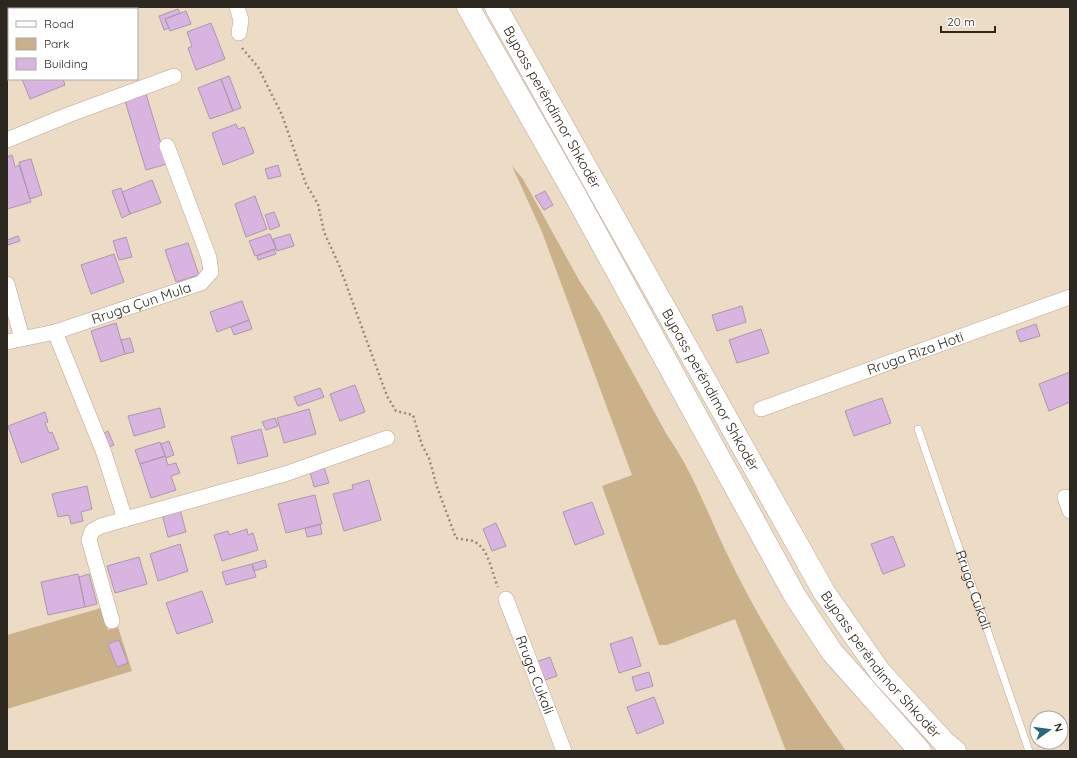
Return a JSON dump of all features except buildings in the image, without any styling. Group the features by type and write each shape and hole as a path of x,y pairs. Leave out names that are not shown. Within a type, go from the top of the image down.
{"highway":[{"name":"Bypass perëndimor Shkodër","path":"468,7 574,193 795,596 832,652 920,751"},
{"name":"Bypass perëndimor Shkodër","path":"496,7 824,592 880,672 944,742 955,751"}],"street":[{"path":"237,7 241,20 239,33"},
{"path":"7,140 68,115 174,76"},
{"name":"Rruga Çun Mula","path":"7,342 55,332 201,283 211,272 209,258 167,146"},
{"path":"7,284 22,338"},
{"name":"Rruga Riza Hoti","path":"761,409 1070,297"},
{"path":"55,332 104,453 125,519"},
{"path":"112,621 90,540 92,531 101,526 285,474 387,438"},
{"name":"Rruga Cukali","path":"506,598 564,751"}],"lane":[{"name":"Rruga Cukali","path":"918,429 1029,751"}],"path":[{"path":"239,33 243,48 258,67 282,115 306,184 318,204 324,232 339,265 387,396 396,411 413,415 422,445 429,458 437,487 456,538 474,542 479,546 486,556 499,589 506,598"}],"green space":[{"path":"512,166 523,179 579,280 600,313 667,435 677,450 701,497 743,587 770,635 846,751 786,751 735,619 667,645 659,645 602,486 632,475 542,232"},
{"path":"101,608 108,630 118,627 132,671 7,709 7,635"}]}
